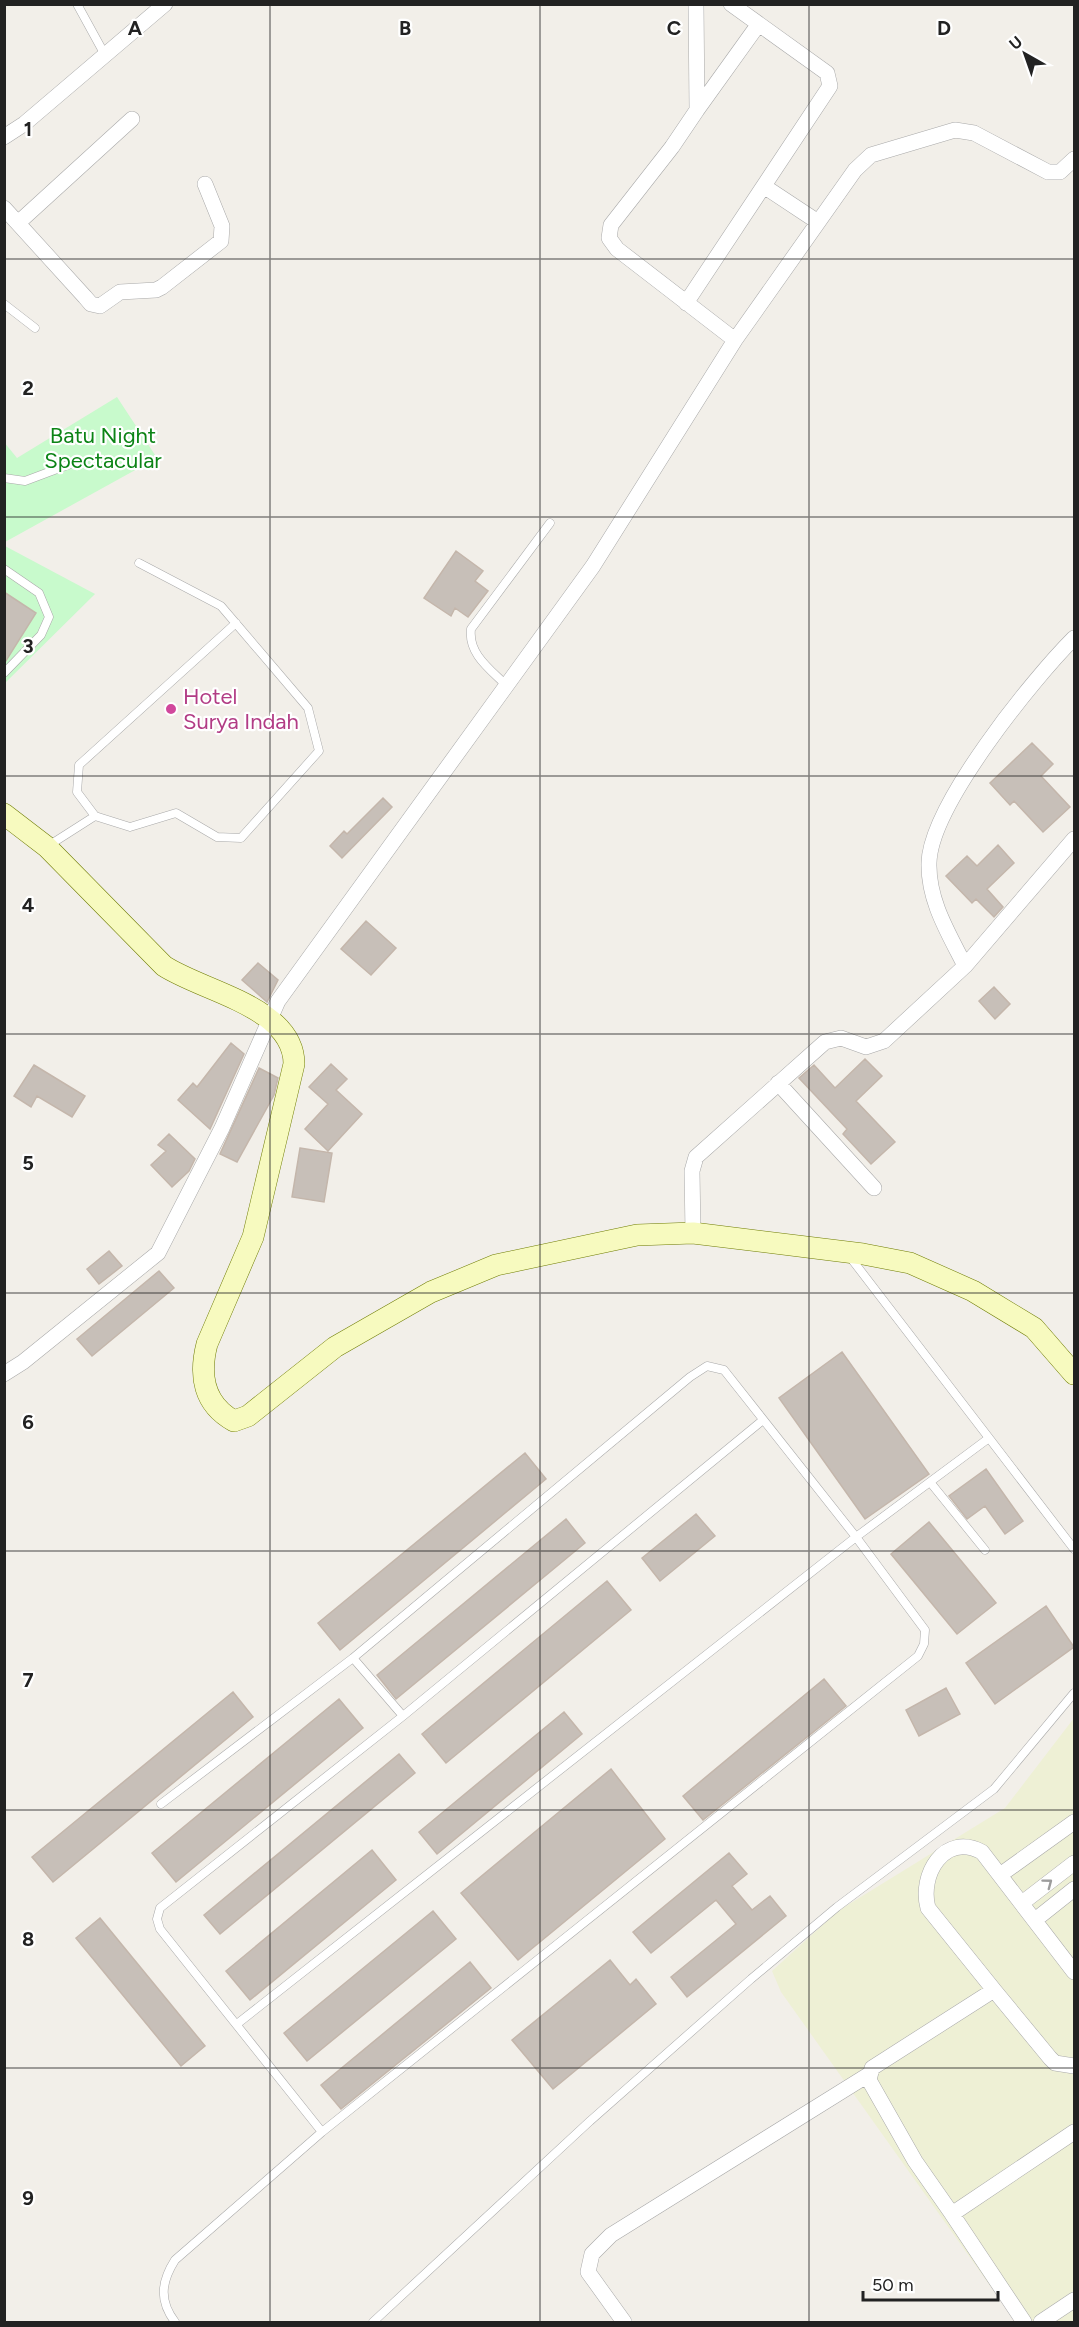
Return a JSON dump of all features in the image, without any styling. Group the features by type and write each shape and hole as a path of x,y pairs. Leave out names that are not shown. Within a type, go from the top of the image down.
{"main road":[{"path":"4,814 47,847 164,966 178,975 270,1017 290,1041 294,1064 251,1244 207,1344 202,1362 203,1383 210,1399 234,1421 248,1416 335,1347 431,1292 473,1272 637,1235 693,1233 863,1254 910,1263 973,1291 1034,1328 1074,1374"}],"street":[{"path":"4,137 24,124 165,4"},
{"path":"696,4 697,110"},
{"path":"686,303 830,86 830,79 824,70 758,26 731,4"},
{"path":"735,340 617,249 609,238 609,232 611,225 672,147 758,26"},
{"path":"18,223 132,119"},
{"path":"4,1374 23,1362 158,1253 222,1128 278,1001 508,687 593,566 735,340 855,170 871,155 954,130 974,134 1048,172 1060,172 1074,159"},
{"path":"4,208 85,297 92,304 100,306 120,292 156,290 162,287 217,246 221,241 222,226 205,184"},
{"path":"765,187 818,222"},
{"path":"964,966 937,909 930,881 929,861 940,820 962,780 1031,688 1074,638"},
{"path":"693,1233 692,1171 696,1157 825,1042 834,1038 866,1047 884,1041 964,966 1074,839"},
{"path":"778,1083 874,1188"},
{"path":"1000,1875 1074,1822"},
{"path":"1074,1972 982,1852 974,1848 956,1849 941,1855 933,1863 925,1885 928,1908 1050,2058 1055,2063 1074,2066"},
{"path":"1022,1903 1074,1863"},
{"path":"1035,1920 1074,1889"},
{"path":"624,2322 588,2272 592,2253 611,2235 868,2075 872,2068 994,1990"},
{"path":"868,2075 915,2162 1024,2322"},
{"path":"952,2214 1072,2138"},
{"path":"1041,2322 1074,2300"}],"lane":[{"path":"76,4 105,55"},
{"path":"4,304 35,328"},
{"path":"4,478 24,481 73,463"},
{"path":"508,687 474,652 470,640 471,628 550,524"},
{"path":"140,563 221,606 236,623 308,708 319,752 241,838 217,837 176,813 130,827 94,816 77,792 79,765 236,623"},
{"path":"4,569 39,593 49,617 41,635 4,673"},
{"path":"47,847 94,816"},
{"path":"847,1253 1074,1549"},
{"path":"161,1804 354,1658 702,1368 713,1365 724,1370 856,1537 925,1630 924,1644 918,1656 322,2132 175,2260 165,2276 163,2292 167,2311 176,2322"},
{"path":"322,2132 160,1929 157,1919 160,1908 403,1716 764,1420"},
{"path":"237,2024 856,1537 989,1438"},
{"path":"930,1482 985,1550"},
{"path":"354,1658 403,1716"},
{"path":"373,2322 590,2121 751,1979 837,1907 994,1789 1074,1693 1074,1685"}],"green space":[{"name":"Batu Night Spectacular","path":"117,397 157,458 5,542 4,442 17,458"},
{"path":"5,546 95,594 5,683"},
{"path":"1074,1718 1074,2322 1016,2322 781,1992 772,1971 838,1911 1005,1808"}],"building":[{"path":"456,551 483,571 475,581 488,591 468,617 455,608 451,616 424,598"},
{"path":"4,592 36,613 4,664"},
{"path":"1032,743 1053,764 1041,776 1070,807 1043,832 1014,801 1010,805 990,783"},
{"path":"383,798 392,807 342,858 330,846 344,831 347,834"},
{"path":"998,845 1014,863 987,889 1003,907 994,917 976,899 972,903 946,876 967,856 977,866"},
{"path":"366,921 396,948 371,975 341,949"},
{"path":"258,963 278,980 267,1002 242,980"},
{"path":"994,987 1010,1004 995,1019 979,1001"},
{"path":"231,1043 244,1054 210,1129 178,1100 193,1083 197,1087"},
{"path":"865,1059 882,1076 856,1101 895,1142 871,1164 843,1134 847,1129 799,1078 814,1065 835,1088"},
{"path":"331,1064 347,1079 336,1090 362,1114 328,1151 305,1129 328,1104 309,1087"},
{"path":"34,1065 85,1096 72,1117 37,1096 31,1107 14,1096"},
{"path":"259,1068 278,1078 274,1095 237,1162 220,1154"},
{"path":"169,1134 195,1159 189,1171 172,1187 151,1165 166,1151 158,1145"},
{"path":"300,1148 332,1153 324,1202 292,1197"},
{"path":"109,1251 122,1266 99,1284 87,1269"},
{"path":"159,1271 174,1288 92,1356 77,1339"},
{"path":"842,1352 929,1474 865,1519 779,1398"},
{"path":"525,1453 546,1479 340,1650 318,1623"},
{"path":"986,1469 1023,1521 1005,1534 985,1506 967,1519 949,1496"},
{"path":"696,1514 715,1536 660,1581 642,1558"},
{"path":"566,1519 585,1543 396,1699 377,1675"},
{"path":"929,1522 996,1603 957,1634 891,1554"},
{"path":"607,1581 631,1610 446,1763 422,1734"},
{"path":"1046,1606 1074,1647 995,1704 966,1663"},
{"path":"824,1679 846,1706 703,1820 683,1796"},
{"path":"946,1688 960,1714 919,1736 906,1710"},
{"path":"233,1692 253,1717 53,1882 32,1857"},
{"path":"339,1699 363,1728 176,1882 152,1853"},
{"path":"564,1712 582,1734 437,1854 419,1832"},
{"path":"399,1754 415,1773 220,1934 204,1915"},
{"path":"611,1769 665,1839 518,1960 461,1893"},
{"path":"372,1850 396,1880 250,2000 226,1971"},
{"path":"729,1853 747,1874 732,1886 752,1910 770,1896 786,1916 687,1997 671,1977 736,1924 716,1900 651,1953 633,1932"},
{"path":"433,1911 456,1939 307,2061 284,2033"},
{"path":"100,1918 205,2046 181,2066 76,1938"},
{"path":"610,1960 630,1985 636,1979 656,2004 553,2089 512,2040"},
{"path":"470,1962 491,1988 341,2109 321,2085"}],"place":[{"name":"Hotel Surya Indah","path":"171,709"}]}
